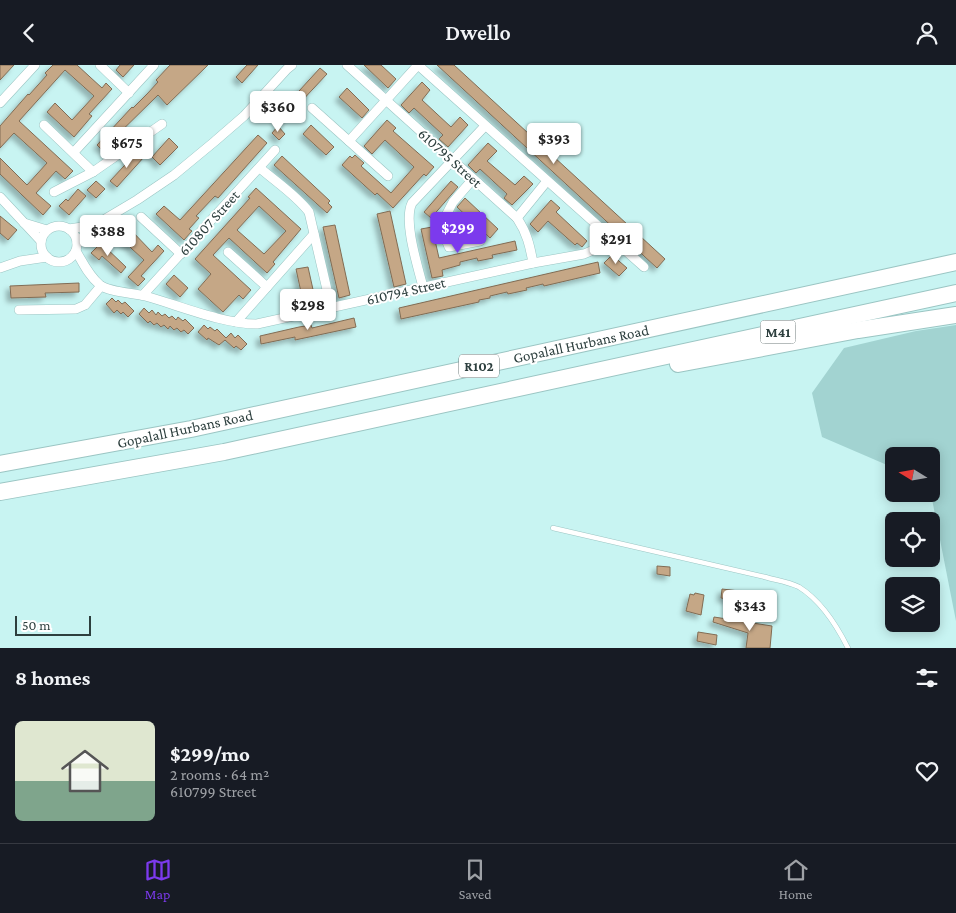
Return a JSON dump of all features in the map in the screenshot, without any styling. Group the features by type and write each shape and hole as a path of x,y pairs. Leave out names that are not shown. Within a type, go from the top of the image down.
{"highway":[{"name":"Gopalall Hurbans Road","path":"0,465 191,429 956,262"},
{"name":"Gopalall Hurbans Road","path":"0,492 224,452 956,293"},
{"path":"600,371 629,371 675,365 858,330 956,315"}],"street":[{"path":"0,103 35,65"},
{"path":"100,65 129,93"},
{"path":"74,152 154,65"},
{"name":"610795 Street","path":"347,65 517,218 529,240 533,263"},
{"path":"349,141 418,65 644,267"},
{"path":"66,261 95,225 174,175 244,116 289,66"},
{"path":"312,108 388,176"},
{"path":"54,192 94,172 162,124"},
{"path":"44,125 94,172"},
{"path":"422,287 409,221 410,208 412,203 486,126"},
{"name":"610807 Street","path":"143,295 276,150"},
{"path":"260,168 303,204 309,212 331,307"},
{"path":"473,179 453,202 444,219 449,247 480,241"},
{"path":"517,218 547,181"},
{"path":"0,197 41,244 47,257"},
{"path":"141,217 181,254"},
{"path":"24,223 47,230 57,226 69,229 95,225"},
{"path":"19,311 76,309 85,305 101,286 88,271 76,247 75,235 69,229"},
{"path":"20,261 41,244 47,230"},
{"path":"236,322 314,234"},
{"name":"610794 Street","path":"101,286 143,295 236,322 257,323 533,263 584,254 600,247 610,236"},
{"path":"228,252 267,287"},
{"path":"0,268 20,261 47,257 58,262 66,261 88,271"}],"lane":[{"path":"553,528 765,577 798,587 815,601 826,614 848,648"}],"shaded area":[{"path":"956,325 956,621 940,540 940,512 935,512 933,503 940,503 940,447 885,447 885,464 822,437 812,393 844,348 916,331"}],"building":[{"path":"0,65 14,65 0,80"},
{"path":"53,65 77,65 102,88 106,83 112,89 89,114 92,116 74,137 47,112 55,103 72,120 94,96 65,70 19,121 73,171 65,179 56,171 36,193 51,206 43,215 0,174 0,158 27,185 47,163 14,133 0,148 0,126 47,75 45,73"},
{"path":"120,65 134,65 123,77 116,70"},
{"path":"170,65 208,65 167,105 158,95 102,150 97,145 158,82 156,80"},
{"path":"247,65 258,65 242,83 236,77"},
{"path":"364,65 381,65 396,79 388,88"},
{"path":"437,65 454,65 665,259 657,268"},
{"path":"320,68 327,74 284,120 278,114"},
{"path":"422,82 430,90 422,100 451,127 460,117 468,125 448,147 439,139 443,135 414,108 409,113 401,105"},
{"path":"347,88 369,110 362,118 339,97"},
{"path":"387,120 396,128 393,131 434,167 426,176 424,174 393,208 377,193 375,195 342,165 350,156 352,158 355,155 364,163 361,166 391,193 414,167 385,140 372,154 364,146"},
{"path":"311,125 334,147 326,155 303,134"},
{"path":"278,126 285,134 279,140 272,133"},
{"path":"258,135 267,143 218,198 215,196 196,216 199,218 189,229 192,231 184,240 156,214 164,206 180,220"},
{"path":"169,138 178,147 160,165 152,157"},
{"path":"488,143 497,151 487,161 515,185 524,176 533,184 512,205 504,198 507,194 480,169 476,173 468,165"},
{"path":"138,151 144,157 117,187 110,181"},
{"path":"282,156 330,201 328,203 332,207 327,213 274,165"},
{"path":"96,181 105,189 96,198 87,190"},
{"path":"451,181 458,187 431,218 424,212"},
{"path":"256,188 301,229 273,262 275,264 267,273 229,238 213,255 251,290 243,299 239,295 223,312 198,289 211,274 195,259 250,198 248,197","holes":["259,206 286,231 264,254 237,230"]},
{"path":"78,189 86,196 69,215 59,206 66,199 68,201"},
{"path":"465,198 498,229 490,238 457,207"},
{"path":"551,200 560,208 556,212 587,241 582,247 577,243 575,245 548,221 538,232 530,224"},
{"path":"390,211 406,284 394,287 377,214"},
{"path":"0,216 17,230 8,240 0,233"},
{"path":"335,225 350,295 339,298 323,227"},
{"path":"128,227 152,252 158,245 164,251 141,276 145,279 138,286 128,277 144,260 119,237"},
{"path":"432,227 439,258 515,241 517,250 492,255 493,258 478,261 477,258 460,262 460,265 442,270 443,276 432,278 421,229"},
{"path":"101,243 126,267 121,273 102,256 99,260 91,253"},
{"path":"612,255 627,268 619,276 604,263"},
{"path":"598,262 600,273 544,286 543,284 508,294 507,292 490,296 490,298 479,300 479,302 401,319 399,308"},
{"path":"308,267 316,303 304,306 296,269"},
{"path":"174,275 188,288 180,297 166,284"},
{"path":"79,283 79,292 45,293 46,297 11,298 10,286"},
{"path":"112,298 122,304 125,302 134,311 128,317 123,312 121,314 117,310 114,313 106,304"},
{"path":"144,308 149,313 152,310 156,315 158,312 162,316 165,314 169,318 172,316 176,320 178,317 183,321 185,319 194,328 188,334 184,330 181,332 177,328 174,330 170,326 168,329 164,325 161,327 157,323 154,325 150,321 148,323 139,314"},
{"path":"354,318 356,327 295,340 295,337 261,344 260,336 311,325 312,328"},
{"path":"204,325 208,329 210,327 215,331 217,329 226,338 231,333 235,338 238,335 247,344 241,350 236,346 234,348 225,340 219,345 208,338 207,340 198,332"},
{"path":"657,566 670,567 670,576 657,574"},
{"path":"722,589 765,594 770,596 770,605 755,604 756,602 739,599 738,601 721,598"},
{"path":"695,593 704,595 701,615 686,611 690,594 694,595"},
{"path":"714,617 772,626 770,648 746,648 748,633 713,622"},
{"path":"698,632 717,635 716,645 697,641"}]}
